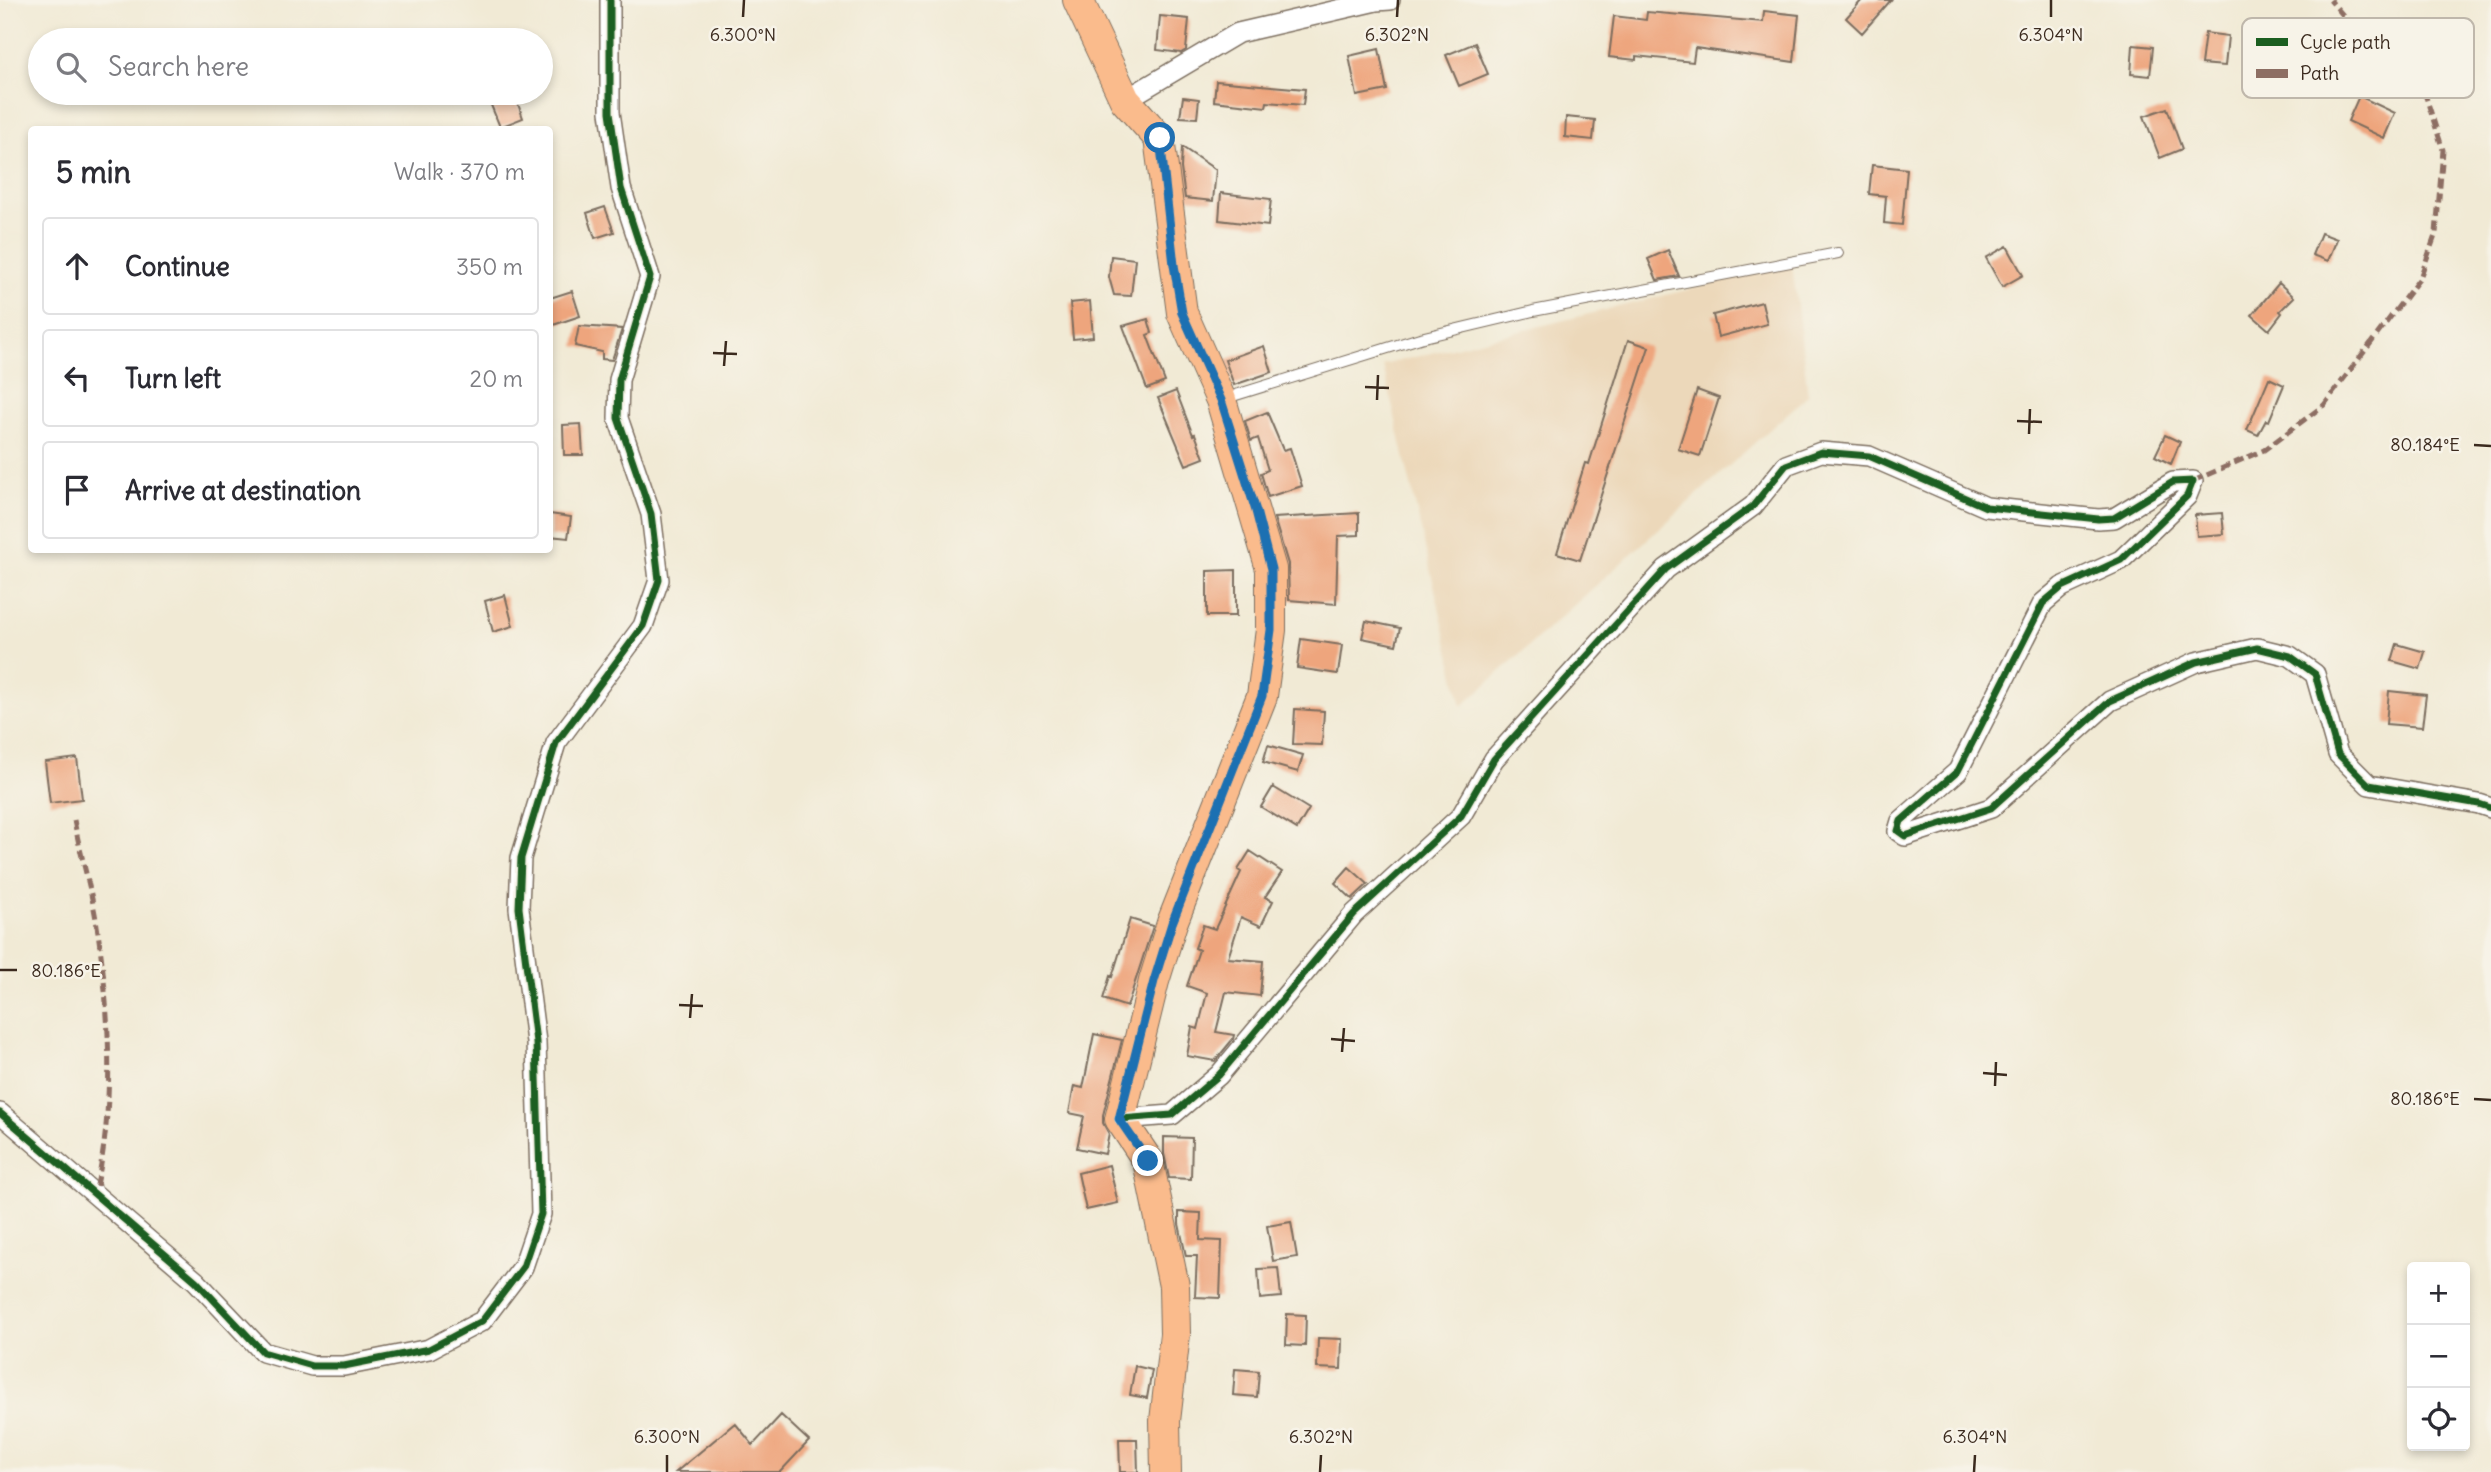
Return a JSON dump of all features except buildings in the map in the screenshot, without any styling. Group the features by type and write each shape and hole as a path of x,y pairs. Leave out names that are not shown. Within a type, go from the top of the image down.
{"main road":[{"path":"1077,0 1125,100 1160,138 1182,313 1221,400 1271,569 1271,630 1262,696 1172,923 1154,981 1119,1119 1148,1161 1174,1286 1175,1334 1165,1421 1166,1472"}],"street":[{"path":"0,1112 196,1281 263,1352 312,1366 344,1366 429,1349 482,1321 523,1267 541,1213 536,1042 519,908 521,858 556,743 643,626 659,580 651,514 618,418 620,380 650,277 621,188 611,125 610,0"},
{"path":"1125,100 1238,33 1381,0"},
{"path":"1119,1119 1172,1115 1219,1075 1354,914 1461,816 1494,759 1666,569 1753,506 1786,465 1821,452 1869,456 1986,507 2098,519 2114,518 2173,482 2193,481 2187,496 2121,560 2062,587 2043,603 1958,771 1900,821 1898,831 1905,836 1991,808 2110,701 2196,662 2257,648 2290,656 2315,674 2338,754 2369,785 2491,808"}],"lane":[{"path":"1221,400 1420,338 1508,317 1838,253"}],"shaded area":[{"path":"1792,264 1808,395 1462,706 1383,365"}],"marked path":[{"path":"2330,0 2345,18"},
{"path":"2193,481 2264,450 2324,405 2420,278 2436,233 2443,150 2426,98"},
{"path":"74,820 96,919 105,988 109,1057 106,1126 95,1194"}],"cycle path":[{"path":"0,1113 196,1281 263,1352 312,1366 344,1366 429,1349 482,1321 523,1267 541,1214 536,1042 519,908 521,858 556,743 643,626 659,580 651,514 618,418 619,380 650,277 621,188 610,112 610,0"},
{"path":"1120,1119 1172,1115 1219,1075 1354,914 1461,816 1494,759 1666,569 1753,506 1786,465 1821,452 1869,456 1986,507 2098,519 2114,518 2173,482 2193,481 2187,496 2121,560 2062,587 2043,603 1958,771 1901,821 1898,831 1905,836 1991,808 2110,701 2196,662 2257,648 2290,656 2315,674 2338,754 2369,785 2491,808"}],"route":[{"path":"1148,1161 1119,1119 1154,981 1172,923 1262,696 1271,630 1271,569 1256,511 1221,400 1182,313 1160,138"}]}
